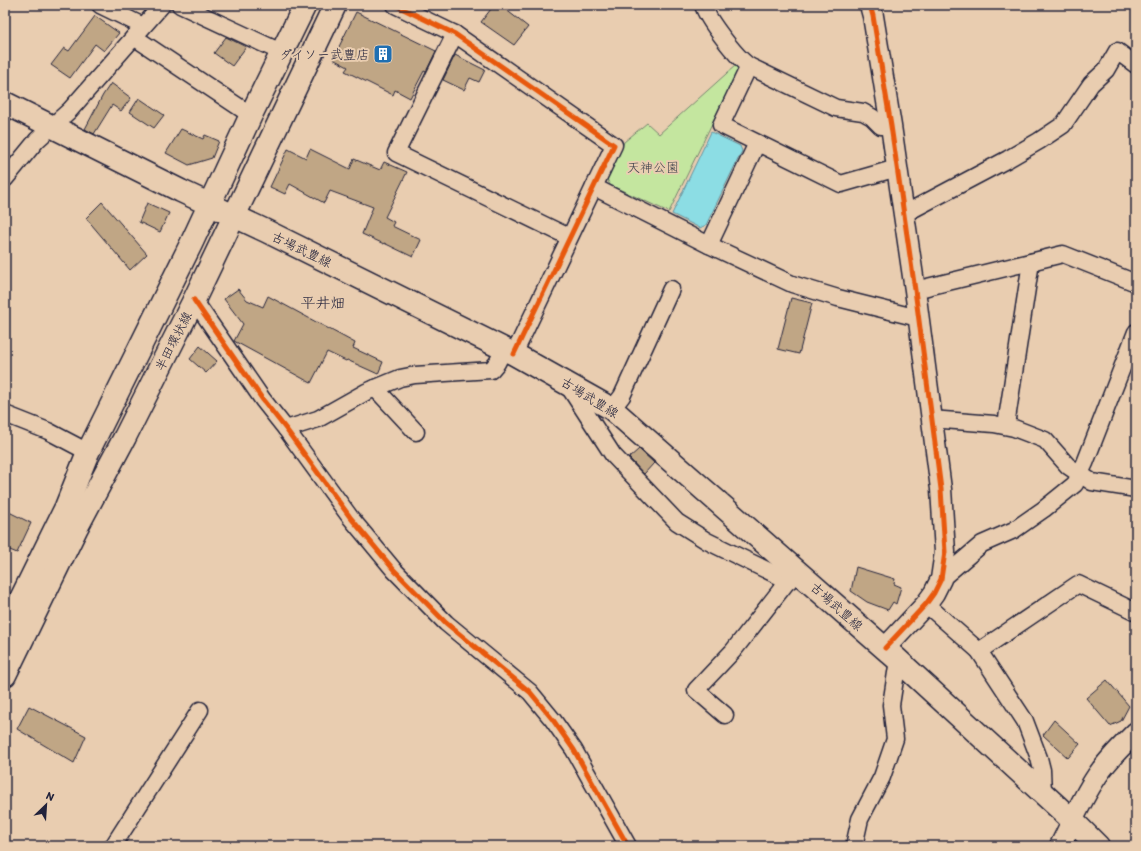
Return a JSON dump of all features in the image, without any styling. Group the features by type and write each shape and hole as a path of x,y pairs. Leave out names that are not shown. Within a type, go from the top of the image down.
{"main road":[{"name":"半田環状線","path":"5,631 66,507 88,452 191,244 281,52 305,5"},
{"name":"半田環状線","path":"5,675 77,527 125,437 194,300 335,5"},
{"name":"古場武豊線","path":"5,103 509,352 565,381 612,409 793,576 892,654 1073,821 1098,846"}],"street":[{"path":"100,5 251,115"},
{"path":"5,179 37,140 70,110 162,5"},
{"path":"180,5 281,52"},
{"path":"286,429 318,419 375,388 400,378 416,375 491,370 509,352 569,237 614,146 455,34 395,5"},
{"path":"703,5 705,12 742,62 836,108 864,112 872,117 881,126 891,126"},
{"path":"870,5 891,126 904,214 941,488 945,552 941,579"},
{"path":"455,34 396,153 569,237"},
{"path":"904,214 1008,159 1063,125 1091,84 1106,70 1117,51 1136,65"},
{"path":"749,66 721,125 841,184 897,168"},
{"path":"709,245 757,143"},
{"path":"594,187 709,245 792,284 838,298 918,318"},
{"path":"915,290 1063,254 1136,283"},
{"path":"1006,426 1031,262"},
{"path":"612,409 622,396 671,289"},
{"path":"194,300 263,400 350,517 394,570 446,623 530,692 544,709 574,750 628,846"},
{"path":"854,846 860,819 882,777 895,739 891,705 892,654 941,579 982,544 1014,530 1044,509 1075,484 1136,332"},
{"path":"565,381 613,455 677,522 707,541 793,576 734,651 696,690 725,715"},
{"path":"375,388 416,432"},
{"path":"5,414 48,431 88,452"},
{"path":"931,419 1006,426 1045,440 1068,466 1092,482 1136,489"},
{"path":"979,651 1078,584 1134,611 1136,608"},
{"path":"926,604 979,651 1025,721 1042,770 1042,793"},
{"path":"113,846 200,710"},
{"path":"1060,846 1082,800 1098,775 1117,751 1136,732"}],"green space":[{"name":"天神公園","path":"736,65 739,68 669,212 610,185 607,179 624,142 647,123 659,134"}],"water":[{"path":"711,132 740,146 742,151 706,225 700,228 672,214"}],"building":[{"path":"494,5 500,5 528,27 514,45 481,22"},
{"name":"ダイソー武豊店","path":"356,12 436,51 426,72 424,71 410,98 395,90 393,95 345,71 348,67 333,59"},
{"path":"95,16 119,33 104,51 95,44 70,78 51,65 64,48 69,51"},
{"path":"226,37 246,47 232,66 214,53"},
{"path":"455,55 485,70 479,82 470,78 464,90 443,80"},
{"path":"111,83 131,98 121,111 112,105 94,134 85,129"},
{"path":"139,98 164,115 154,128 130,112"},
{"path":"181,129 203,139 205,135 219,141 212,158 189,165 166,153"},
{"path":"288,149 306,158 310,149 350,169 354,159 380,170 384,162 407,172 385,217 394,222 392,226 421,240 413,257 362,234 373,207 330,191 324,203 290,184 285,194 270,187"},
{"path":"102,202 147,254 130,270 86,218"},
{"path":"147,203 169,213 160,232 139,222"},
{"path":"238,289 247,300 263,307 268,296 355,343 353,348 383,362 378,374 327,352 311,383 234,341 243,324 224,299"},
{"path":"791,298 812,303 799,354 778,349"},
{"path":"200,346 217,361 206,373 190,359"},
{"path":"639,449 654,463 644,474 629,458"},
{"path":"5,510 31,523 17,553 5,548"},
{"path":"856,567 895,579 894,584 901,587 896,604 893,602 888,610 867,602 851,591"},
{"path":"1107,680 1129,706 1121,721 1110,726 1086,698"},
{"path":"29,706 86,736 74,763 17,729"},
{"path":"1054,720 1080,744 1068,758 1043,735"}],"cycle path":[{"path":"395,5 455,34 614,145 514,354"},
{"path":"870,5 891,126 915,290 941,489 945,552 941,579 934,593 926,604 885,648"},
{"path":"194,300 263,400 350,517 394,570 446,623 530,692 553,720 574,750 628,846"}],"place":[{"name":"ダイソー武豊店","path":"383,54"}],"district":[{"name":"平井畑","path":"323,303"}]}
